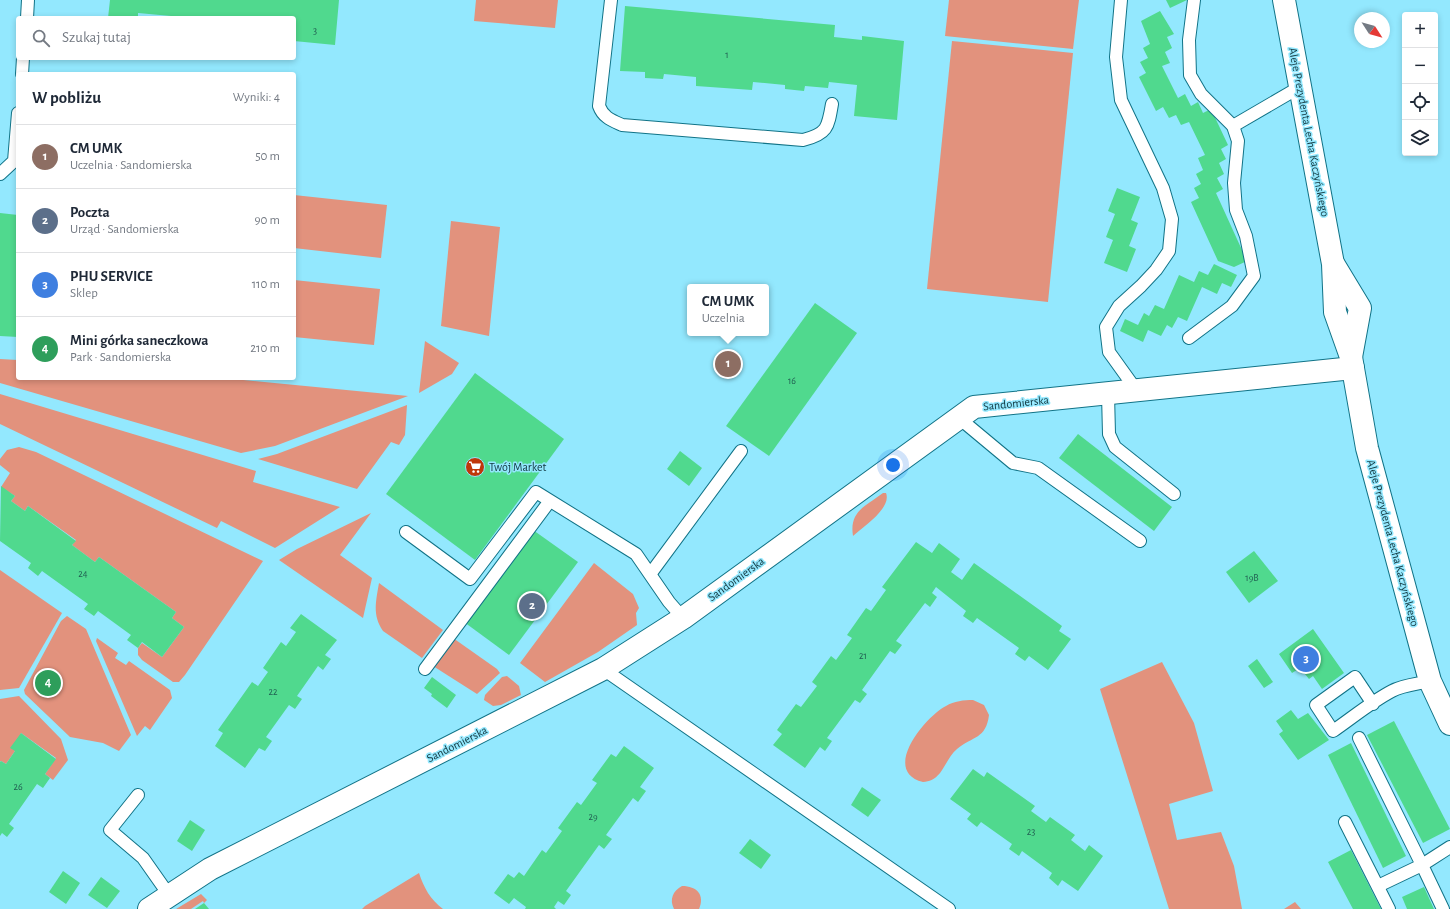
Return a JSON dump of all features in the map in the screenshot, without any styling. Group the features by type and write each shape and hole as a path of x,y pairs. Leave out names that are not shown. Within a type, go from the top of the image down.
{"street":[{"name":"Aleje Prezydenta Lecha Kaczyńskiego","path":"1284,0 1333,264 1335,312 1352,363 1367,448 1430,681 1450,724"},
{"name":"Sandomierska","path":"149,909 210,869 603,669 683,618 974,408 1136,391 1352,363"}],"lane":[{"path":"27,16 28,0"},
{"path":"611,0 599,106 601,114 610,120 622,124 803,140 817,137 825,131 829,122 832,104"},
{"path":"1121,0 1116,57 1121,100 1162,188 1172,218 1169,251 1156,270 1119,306 1106,327 1110,352 1136,391"},
{"path":"1189,338 1206,327 1232,306 1254,276 1246,236 1236,210 1234,183 1238,141 1233,126 1201,94 1190,75 1189,40 1194,0"},
{"path":"22,72 23,60"},
{"path":"1233,126 1300,87"},
{"path":"0,174 14,160 16,136"},
{"path":"1108,394 1109,434 1115,447 1174,494"},
{"path":"959,418 1013,463 1038,468 1140,541"},
{"path":"651,573 741,451"},
{"path":"406,532 470,579 536,492 549,502 636,554 651,573 669,602 683,618"},
{"path":"425,669 549,502"},
{"path":"603,669 949,909"},
{"path":"1373,704 1355,677 1316,705 1333,731 1373,704 1392,691 1408,685 1430,681"},
{"path":"1359,738 1443,909"},
{"path":"138,795 110,830 143,858 169,895"},
{"path":"1345,822 1389,909"},
{"path":"1378,886 1422,865 1450,847"}],"shaded area":[{"path":"476,0 558,0 555,28 474,21"},
{"path":"949,0 1079,0 1073,49 945,36"},
{"path":"952,41 1073,53 1048,302 927,289"},
{"path":"296,195 387,205 381,258 296,248"},
{"path":"451,221 500,227 489,336 441,326"},
{"path":"296,280 380,289 374,345 296,337"},
{"path":"425,341 459,363 452,374 419,393"},
{"path":"0,359 16,360 16,380 244,380 408,396 275,446 241,453 0,383"},
{"path":"0,394 256,471 253,482 340,507 275,548 221,521 217,528 0,424"},
{"path":"407,405 405,435 399,445 391,442 357,489 258,459 277,454"},
{"path":"19,447 36,452 263,561 179,682 173,682 142,660 138,655 138,648 142,643 162,657 184,627 172,618 176,612 99,557 95,562 72,545 76,540 28,506 25,511 11,501 15,496 1,487 10,473 0,465 0,459 7,450"},
{"path":"883,493 886,493 887,499 881,511 853,536 852,528 856,515 860,510"},
{"path":"371,513 340,555 372,578 363,618 279,560 297,549"},
{"path":"594,563 633,594 639,608 636,613 637,625 598,652 545,682 520,663"},
{"path":"0,570 62,613 19,688 0,690"},
{"path":"379,583 443,630 422,658 383,631 376,614"},
{"path":"67,616 86,629 131,735 119,751 103,743 70,737 25,694 24,690 61,621"},
{"path":"97,638 118,653 115,658 126,665 129,661 170,690 172,698 150,730 145,726 137,736 96,641"},
{"path":"453,638 497,669 500,673 477,694 433,666"},
{"path":"1162,662 1194,723 1213,791 1169,804 1177,840 1221,832 1234,866 1242,909 1169,909 1100,689"},
{"path":"507,676 519,686 521,695 501,705 493,706 484,700 485,695 502,677"},
{"path":"19,696 61,739 68,760 53,780 45,774 56,758 21,733 15,751 6,764 1,761 0,762 0,699"},
{"path":"973,700 984,705 989,715 985,729 982,733 957,749 935,778 930,781 923,782 911,776 906,767 906,756 911,744 919,732 928,721 946,706 959,701"},
{"path":"419,873 428,893 443,909 362,909 365,906"},
{"path":"682,886 687,886 698,892 701,900 699,909 674,909 672,899 674,893"},
{"path":"201,894 207,900 204,903 203,901 191,909 176,909"},
{"path":"1295,902 1301,909 1284,909"}],"building":[{"path":"110,0 339,0 335,45 296,41 296,16 171,16 138,13 138,16 108,16"},
{"path":"1166,0 1187,0 1170,8"},
{"path":"625,6 835,25 834,37 862,40 862,36 904,41 897,120 854,116 857,85 829,82 828,88 805,86 804,91 785,89 785,85 753,82 752,90 696,86 696,77 664,74 663,79 645,78 645,72 620,71"},
{"path":"1160,11 1174,34 1167,37 1172,48 1165,52 1170,63 1162,66 1178,98 1185,94 1191,106 1198,102 1203,113 1211,109 1228,145 1221,149 1226,159 1219,163 1224,174 1217,178 1223,189 1216,193 1247,261 1234,267 1218,261 1191,202 1199,198 1194,188 1201,184 1196,174 1203,170 1198,158 1205,155 1189,122 1181,125 1176,115 1169,118 1163,107 1156,111 1139,77 1146,73 1140,62 1148,58 1143,48 1150,44 1141,21"},
{"path":"1117,188 1140,197 1131,220 1138,223 1129,246 1136,249 1127,272 1104,263 1113,240 1106,237 1115,214 1108,211"},
{"path":"0,213 16,215 16,337 0,336"},
{"path":"1214,264 1237,275 1231,287 1222,283 1217,294 1202,287 1187,321 1178,317 1172,328 1167,325 1161,336 1148,330 1143,342 1120,331 1125,319 1138,325 1144,313 1149,316 1155,305 1164,309 1179,275 1194,282 1199,271 1208,275"},
{"path":"815,303 857,333 769,456 726,426"},
{"name":"Twój Market","path":"475,373 564,439 475,560 386,494"},
{"path":"1078,434 1172,507 1154,531 1059,458"},
{"path":"680,451 702,468 689,486 667,469"},
{"path":"1,486 15,496 11,501 25,511 28,506 76,541 72,545 95,562 99,557 176,612 172,618 184,627 162,657 142,642 138,648 127,640 131,635 98,611 94,616 84,609 88,604 42,571 38,576 28,568 31,563 0,541"},
{"path":"533,530 578,562 509,655 464,622"},
{"path":"916,542 932,553 939,543 960,559 951,572 962,580 974,563 1062,626 1059,631 1071,639 1048,670 1029,656 1025,661 1015,654 1019,648 977,618 973,623 963,616 966,611 936,587 932,593 937,597 930,607 925,603 896,641 902,645 895,654 890,651 862,690 867,694 860,703 855,700 827,738 832,741 825,751 820,747 805,768 773,745 782,734 777,730 796,704 801,707 817,686 812,682 831,656 836,660 852,638 847,635 866,608 871,611 886,590 882,587"},
{"path":"1254,551 1278,581 1249,603 1226,572"},
{"path":"301,614 337,640 325,655 331,659 323,670 318,666 297,696 302,699 295,709 289,705 266,737 272,741 265,751 259,748 245,768 215,746 223,733 218,730 252,682 258,686 268,672 263,668 281,642 286,646 296,632 290,628"},
{"path":"1313,629 1344,673 1322,689 1313,676 1309,679 1300,668 1292,673 1279,654"},
{"path":"1257,659 1273,682 1264,688 1248,666"},
{"path":"432,677 456,695 447,708 431,696 432,694 424,688"},
{"path":"1291,710 1298,719 1308,713 1329,740 1298,760 1279,734 1283,731 1276,721"},
{"path":"1394,721 1450,829 1423,843 1367,735"},
{"path":"21,733 56,759 45,774 50,778 43,788 37,784 9,824 14,828 7,837 2,833 0,836 0,762 1,761 6,764 15,751 10,748"},
{"path":"1351,743 1406,856 1383,868 1328,755"},
{"path":"624,746 654,768 640,787 646,791 638,802 633,798 606,835 612,839 604,849 599,845 566,891 571,895 564,905 558,901 554,907 556,909 525,909 526,907 514,898 509,904 494,893 508,874 514,878 519,872 524,876 542,850 546,853 562,831 558,828 577,802 581,805 597,783 592,780 611,754 616,757"},
{"path":"973,769 984,777 987,772 1035,806 1031,811 1046,822 1050,817 1075,835 1071,840 1085,851 1089,845 1103,856 1078,891 1062,880 1058,886 1049,878 1052,873 1022,851 1019,856 1009,849 1012,844 981,822 977,827 967,819 971,814 950,799"},
{"path":"862,787 881,800 868,817 851,805"},
{"path":"190,820 205,830 192,851 177,841"},
{"path":"750,839 771,855 761,869 739,853"},
{"path":"1351,850 1381,909 1353,909 1328,862"},
{"path":"63,871 80,883 66,904 49,892"},
{"path":"101,877 120,891 107,908 88,895"},
{"path":"1424,887 1434,909 1407,909 1402,897"},
{"path":"204,903 209,909 195,909"}],"place":[{"name":"CM UMK","path":"728,364"},
{"name":"Twój Market","path":"475,467"},
{"name":"Poczta","path":"532,606"},
{"name":"PHU SERVICE","path":"1306,659"},
{"name":"Mini górka saneczkowa","path":"48,683"}]}
